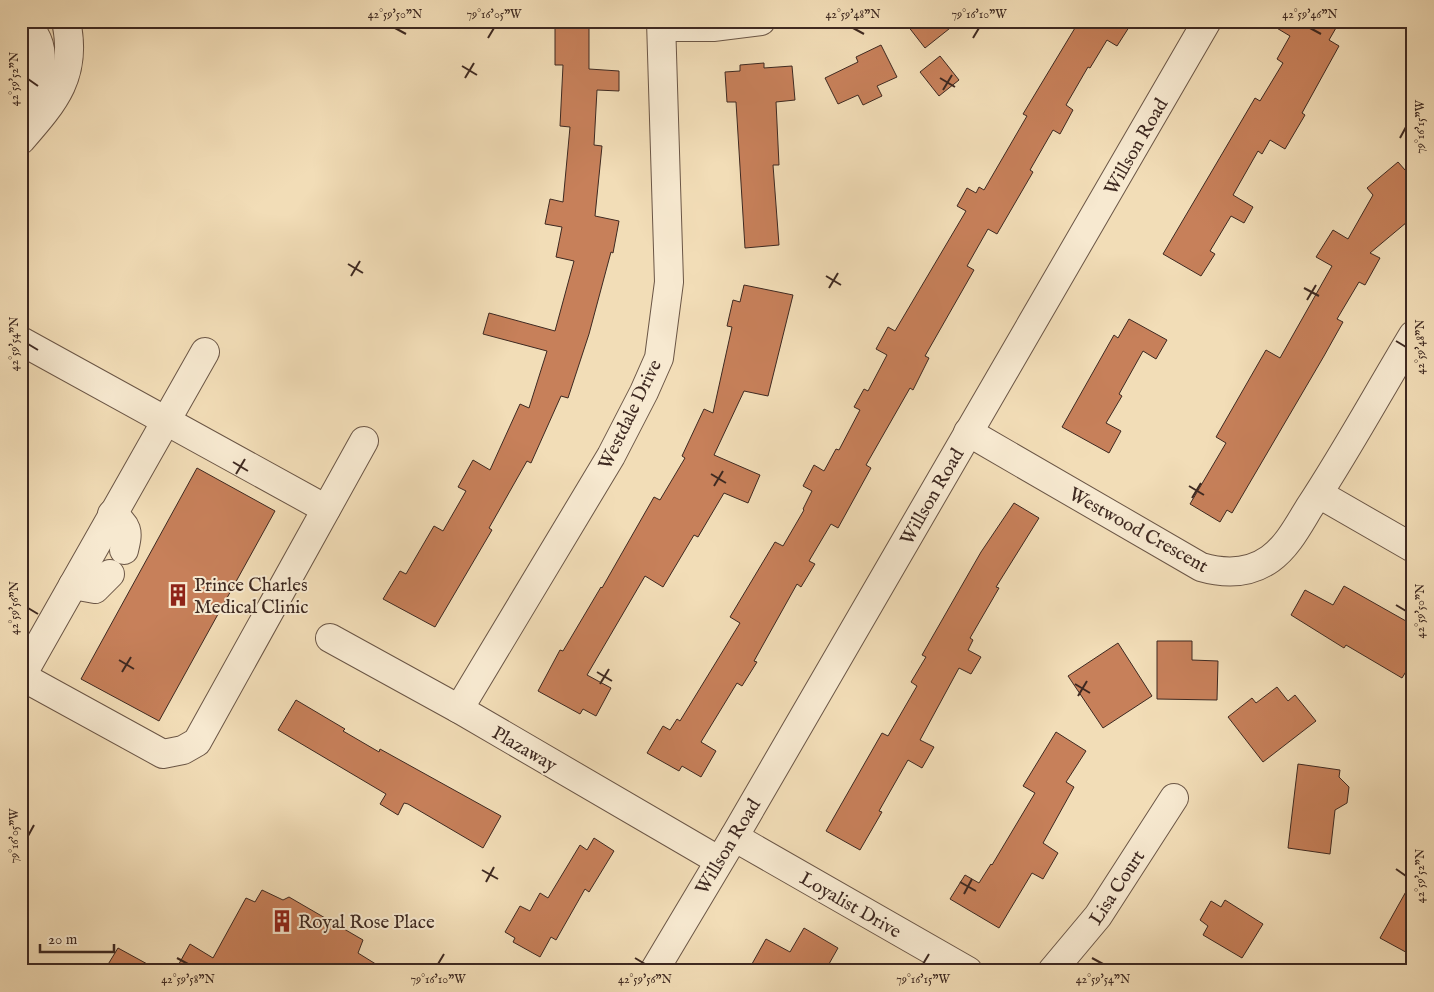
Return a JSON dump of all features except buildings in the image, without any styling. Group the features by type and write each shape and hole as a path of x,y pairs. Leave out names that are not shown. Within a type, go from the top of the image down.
{"street":[{"path":"21,104 38,81 41,56 38,42 22,21"},
{"path":"22,140 54,100 64,83 70,52 66,21"},
{"path":"661,24 713,27 761,21"},
{"name":"Willson Road","path":"654,971 718,860 734,837 1207,21"},
{"name":"Westdale Drive","path":"459,709 611,456 641,399 659,358 669,282 661,24"},
{"name":"Westwood Crescent","path":"968,432 1185,559 1213,571 1237,572 1260,565 1271,558 1287,541 1319,494 1413,335"},
{"path":"21,341 326,509"},
{"path":"205,352 21,676 162,754 191,747 198,742 364,441"},
{"path":"1319,494 1413,548"},
{"path":"112,514 125,525 128,535 124,550"},
{"path":"72,585 95,590 110,574"},
{"name":"Plazaway","path":"330,638 459,709 718,860"},
{"name":"Lisa Court","path":"1052,971 1098,916 1174,798"},
{"name":"Loyalist Drive","path":"734,837 968,971"}],"place":[{"name":"Prince Charles Medical Clinic","path":"178,595"},
{"name":"Royal Rose Place","path":"282,921"}]}
